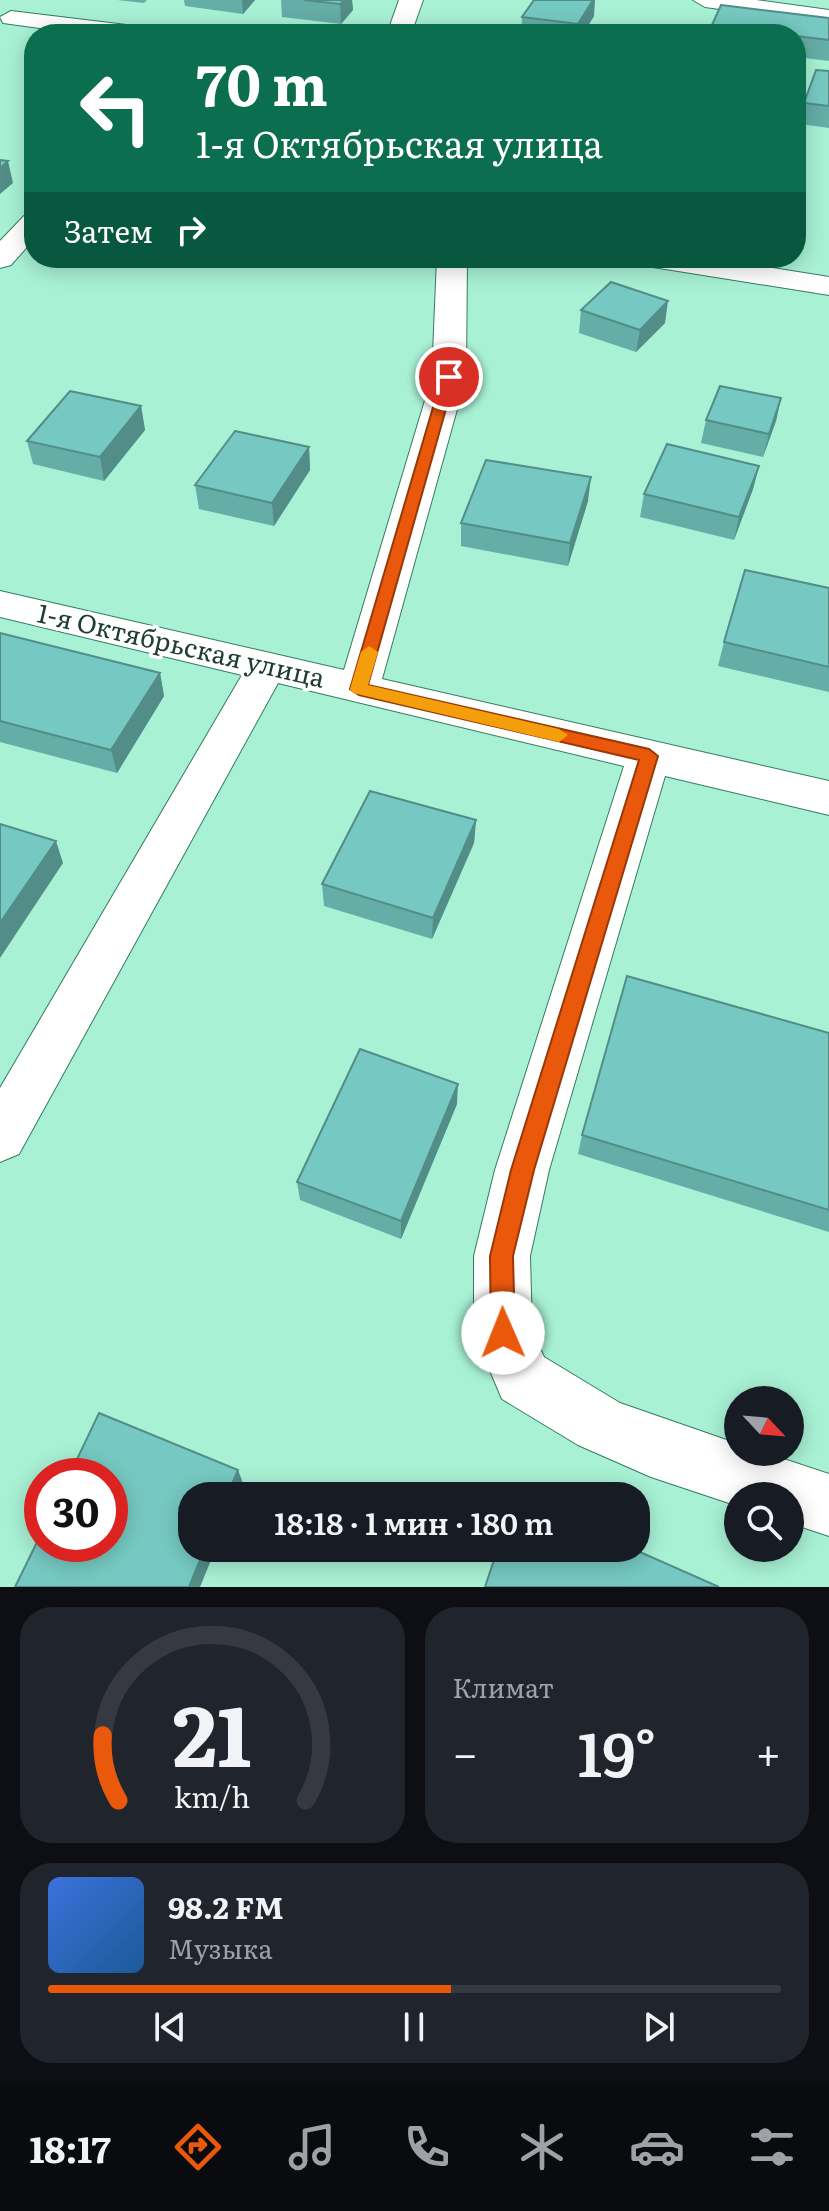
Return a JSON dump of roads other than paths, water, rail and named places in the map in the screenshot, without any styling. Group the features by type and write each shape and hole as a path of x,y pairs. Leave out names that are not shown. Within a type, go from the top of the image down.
{"street":[{"path":"403,24 411,0"},
{"path":"705,0 829,17"},
{"path":"11,18 60,24"},
{"path":"0,259 24,233"},
{"path":"359,689 449,377 452,268"},
{"path":"716,268 829,286"},
{"name":"1-я Октябрьская улица","path":"0,604 829,798"},
{"path":"0,1137 267,666"},
{"path":"649,756 522,1170 502,1256 503,1333 523,1378 599,1424 651,1446 829,1505"}]}
